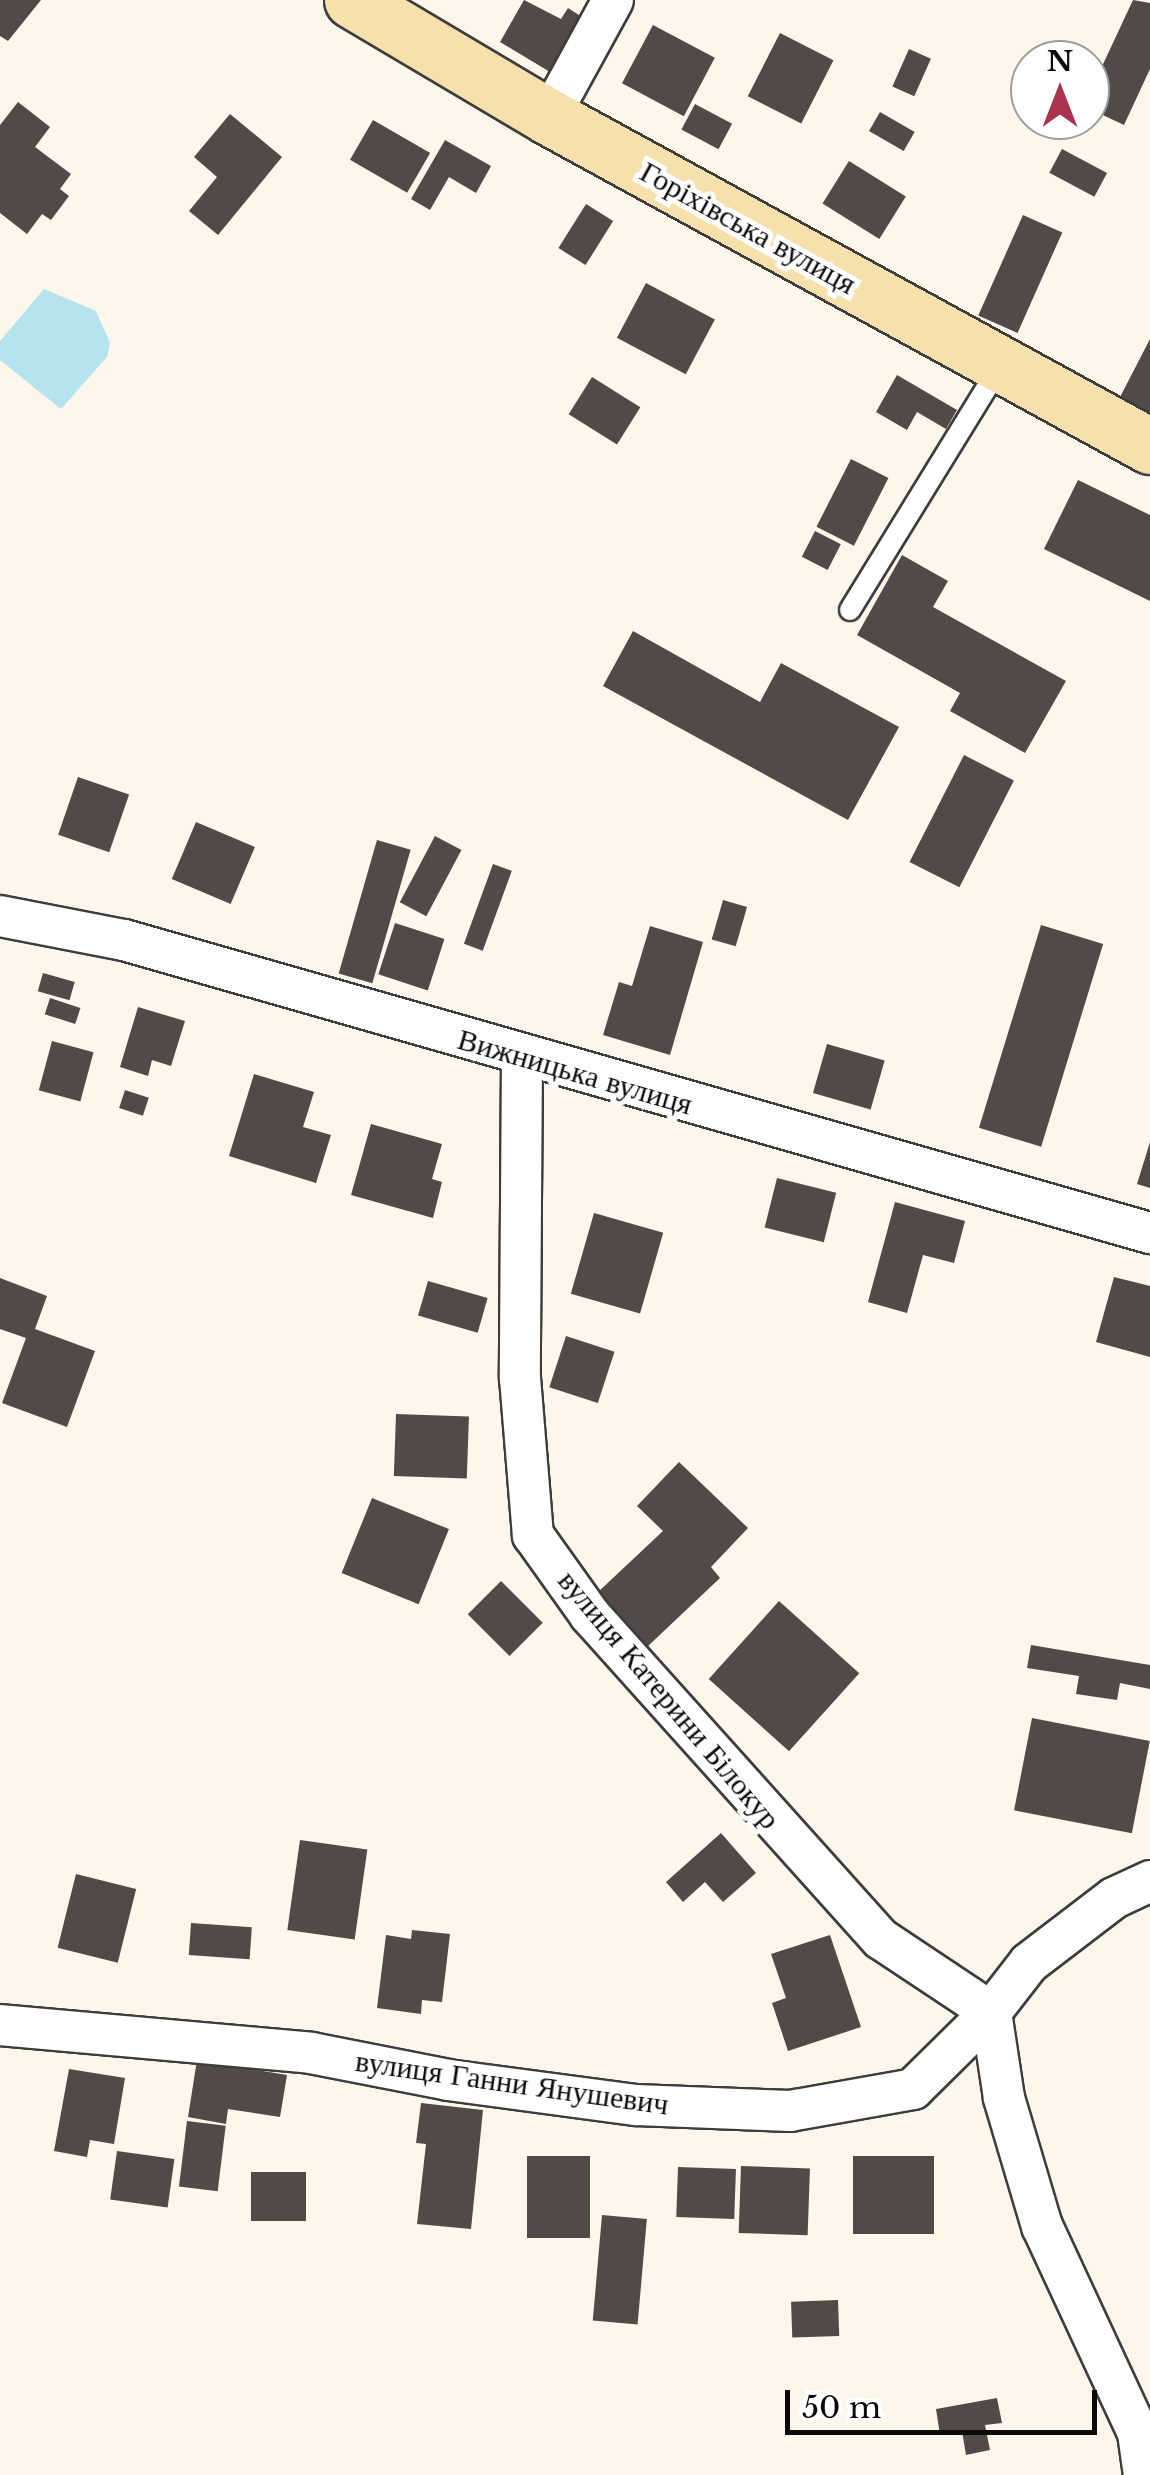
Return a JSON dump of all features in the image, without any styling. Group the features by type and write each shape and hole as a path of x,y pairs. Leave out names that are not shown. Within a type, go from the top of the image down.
{"street":[{"name":"Горіхівська вулиця","path":"352,0 549,118 999,368 1150,446"},
{"path":"549,118 613,0"},
{"name":"Вижницька вулиця","path":"0,916 124,940 522,1058 1150,1233"},
{"name":"вулиця Катерини Білокур","path":"522,1058 520,1378 534,1534 590,1614 868,1925 992,2012"},
{"name":"вулиця Ганни Янушевич","path":"0,2025 311,2053 448,2080 636,2106 790,2111 914,2089 992,2012 1029,1963 1114,1898 1150,1881"},
{"path":"992,2012 1004,2098 1042,2226 1125,2401 1144,2475"}],"lane":[{"path":"850,610 999,368"}],"water":[{"path":"44,289 96,311 110,343 107,357 61,409 0,360 0,341"}],"building":[{"path":"0,0 41,0 8,41 0,36"},
{"path":"524,0 561,19 568,8 582,17 550,72 500,42"},
{"path":"1133,0 1150,3 1150,69 1124,125 1110,118 1110,49"},
{"path":"653,25 715,58 684,116 622,83"},
{"path":"780,33 833,60 801,124 748,96"},
{"path":"909,49 931,59 914,96 892,86"},
{"path":"18,102 50,127 35,147 71,174 60,189 69,196 51,220 42,214 27,234 0,213 0,125"},
{"path":"695,104 732,124 718,149 681,130"},
{"path":"880,112 915,132 904,151 869,131"},
{"path":"230,114 282,157 218,235 189,211 217,177 194,157"},
{"path":"373,120 430,153 407,193 350,160"},
{"path":"445,140 491,166 476,193 449,177 430,210 411,199"},
{"path":"1062,149 1107,173 1094,197 1049,173"},
{"path":"849,161 906,197 879,239 823,203"},
{"path":"586,204 613,221 586,265 558,248"},
{"path":"1023,215 1062,232 1018,333 978,315"},
{"path":"646,283 715,320 686,374 617,338"},
{"path":"1150,339 1150,415 1119,399"},
{"path":"897,375 957,410 946,429 917,412 907,430 876,412"},
{"path":"592,377 640,407 617,445 569,414"},
{"path":"851,459 888,478 854,546 816,527"},
{"path":"1078,480 1150,515 1150,601 1044,549"},
{"path":"815,531 841,544 828,570 802,557"},
{"path":"902,555 948,581 933,607 1066,681 1025,753 950,711 960,693 857,635"},
{"path":"633,631 760,702 781,663 899,727 848,820 603,686"},
{"path":"964,755 1014,780 959,887 910,862"},
{"path":"78,777 129,795 109,852 58,835"},
{"path":"196,822 255,847 231,904 172,879"},
{"path":"435,836 461,850 426,916 400,902"},
{"path":"377,840 411,850 372,983 339,974"},
{"path":"493,864 512,871 483,951 464,944"},
{"path":"723,900 747,907 736,946 712,939"},
{"path":"395,923 444,939 428,990 378,974"},
{"path":"1041,925 1103,944 1041,1147 979,1128"},
{"path":"650,926 703,942 670,1055 603,1035 619,982 632,986"},
{"path":"43,973 75,982 69,1000 38,991"},
{"path":"50,998 80,1008 75,1024 45,1014"},
{"path":"138,1007 185,1021 171,1066 152,1060 148,1076 120,1067"},
{"path":"52,1041 94,1052 80,1101 39,1090"},
{"path":"827,1044 885,1061 871,1110 813,1093"},
{"path":"254,1074 314,1092 303,1127 331,1135 316,1183 229,1156"},
{"path":"125,1090 149,1098 143,1116 119,1108"},
{"path":"371,1124 442,1144 432,1179 442,1182 433,1218 351,1195"},
{"path":"1150,1142 1150,1188 1137,1184"},
{"path":"777,1178 836,1193 824,1242 765,1227"},
{"path":"895,1202 965,1221 954,1263 923,1255 907,1313 868,1302"},
{"path":"594,1213 663,1233 640,1314 571,1294"},
{"path":"1114,1277 1150,1286 1150,1357 1096,1342"},
{"path":"0,1278 47,1296 35,1329 95,1351 67,1427 2,1403 26,1338 0,1329"},
{"path":"428,1281 488,1298 478,1333 418,1316"},
{"path":"566,1336 615,1352 598,1403 549,1387"},
{"path":"396,1414 469,1417 467,1479 394,1476"},
{"path":"679,1462 748,1528 711,1567 720,1578 647,1647 597,1593 663,1531 637,1506"},
{"path":"372,1498 449,1529 419,1604 342,1573"},
{"path":"501,1581 543,1623 509,1656 468,1614"},
{"path":"779,1601 859,1673 789,1751 709,1679"},
{"path":"1031,1645 1150,1665 1150,1689 1120,1683 1117,1700 1076,1694 1079,1676 1027,1668"},
{"path":"1032,1718 1150,1741 1132,1833 1014,1810"},
{"path":"721,1833 756,1873 723,1902 705,1882 683,1902 666,1882"},
{"path":"300,1840 367,1849 355,1940 287,1930"},
{"path":"76,1874 136,1889 118,1963 58,1948"},
{"path":"191,1923 252,1927 250,1959 189,1955"},
{"path":"412,1930 450,1934 442,2002 422,2000 421,2014 377,2008 386,1935 411,1939"},
{"path":"830,1935 861,2027 788,2051 772,2003 786,1998 771,1954"},
{"path":"197,2060 287,2075 280,2117 228,2109 226,2124 188,2117"},
{"path":"69,2069 125,2078 114,2144 90,2140 87,2157 54,2151"},
{"path":"421,2103 483,2110 471,2229 417,2224 426,2144 416,2143"},
{"path":"187,2121 226,2126 218,2191 179,2187"},
{"path":"117,2151 174,2159 168,2208 110,2200"},
{"path":"527,2156 590,2156 590,2238 527,2238"},
{"path":"853,2156 934,2156 934,2234 853,2234"},
{"path":"741,2166 810,2168 808,2235 739,2233"},
{"path":"678,2167 736,2169 734,2219 676,2217"},
{"path":"251,2172 306,2172 306,2221 251,2221"},
{"path":"602,2215 647,2219 638,2325 593,2321"},
{"path":"838,2300 839,2336 792,2338 791,2302"},
{"path":"997,2398 1002,2423 985,2425 990,2450 966,2455 962,2431 940,2435 936,2409"}]}
